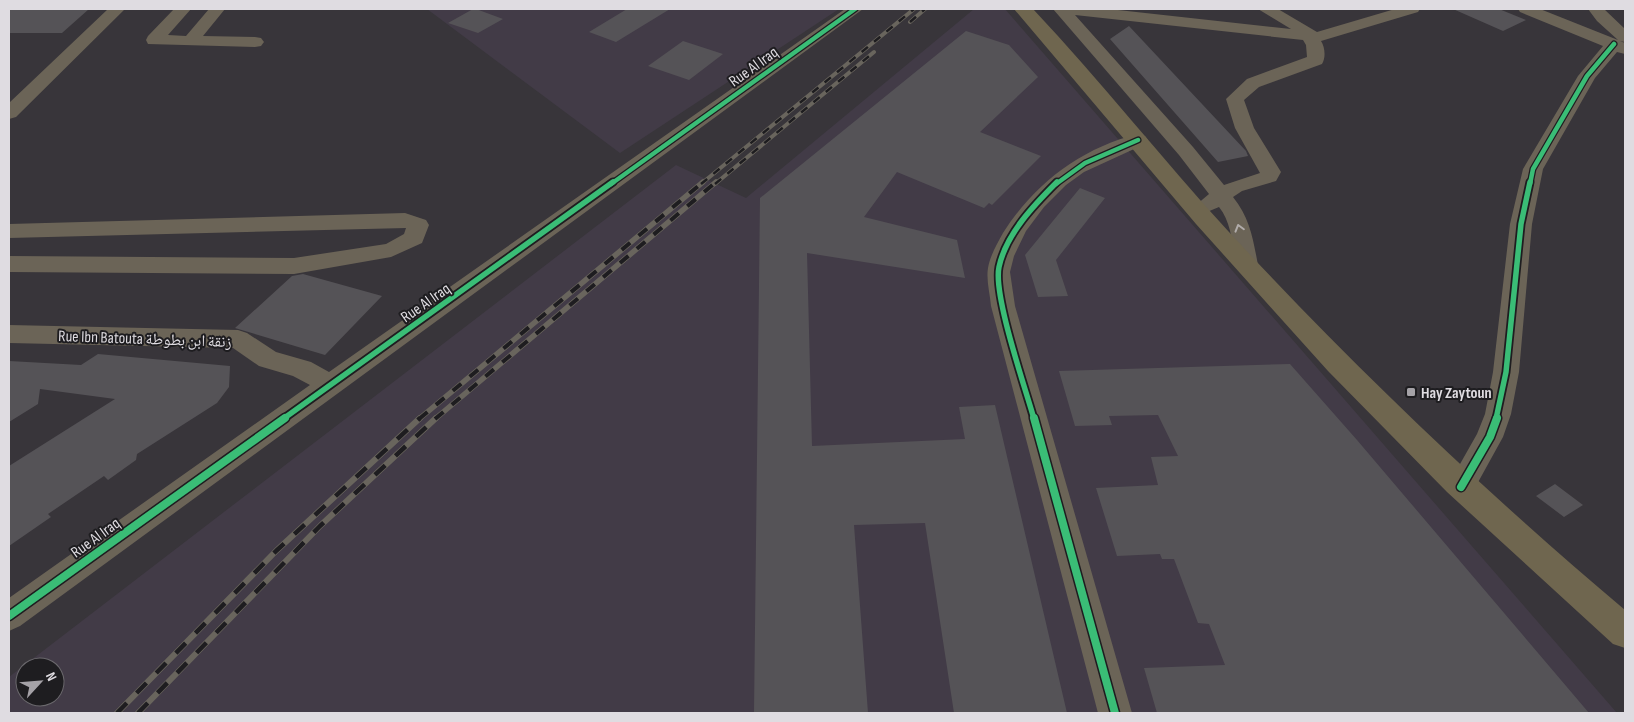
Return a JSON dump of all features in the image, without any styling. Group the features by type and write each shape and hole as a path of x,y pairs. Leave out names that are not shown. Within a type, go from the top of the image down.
{"main road":[{"path":"1023,9 1068,57 1198,210 1306,331 1461,487 1546,565 1625,632"}],"street":[{"path":"9,113 117,9"},
{"path":"183,9 154,40 192,39 255,42"},
{"path":"192,39 217,9"},
{"name":"Rue Al Iraq","path":"9,616 855,9"},
{"path":"1061,9 1186,151 1234,212 1240,226 1247,265"},
{"path":"1266,9 1314,37"},
{"path":"1347,9 1373,22"},
{"path":"1080,10 1168,14 1314,37 1373,22 1412,9"},
{"path":"1526,9 1621,43"},
{"path":"1596,9 1621,43"},
{"path":"1198,210 1220,195 1249,181 1269,178 1271,172 1241,119 1235,99 1253,84 1316,60 1314,37"},
{"path":"1461,487 1490,437 1498,414 1506,372 1521,224 1533,169 1587,76 1621,43"},
{"path":"1115,713 1004,306 999,269 1007,246 1019,227 1040,201 1068,174 1138,140"},
{"path":"9,231 405,220 418,225 414,238 391,250 294,266 9,264"},
{"name":"Rue Ibn Batouta زنقة ابن بطوطة","path":"9,334 238,339 268,358 302,370 331,385"}],"shaded area":[{"path":"427,9 839,9 620,153"},
{"path":"974,9 1005,9 1617,713 9,713 9,677 15,672 15,707 65,707 65,657 35,657 676,165 746,198"}],"building":[{"path":"9,9 89,9 62,33 9,33"},
{"path":"473,9 503,19 478,33 448,23"},
{"path":"627,9 670,9 616,42 589,32"},
{"path":"1453,9 1499,9 1526,20 1503,31"},
{"path":"1129,26 1246,151 1248,156 1218,162 1110,39"},
{"path":"966,31 1009,45 1038,77 980,132 1041,156 992,205 989,203 984,208 897,172 864,217 957,240 965,278 807,253 812,446 965,439 959,407 995,405 1067,713 954,713 925,523 854,525 868,713 754,713 760,198"},
{"path":"683,41 723,54 689,80 648,66"},
{"path":"1080,188 1105,198 1056,260 1068,296 1038,297 1025,255"},
{"path":"303,274 382,296 325,355 235,328 292,276"},
{"path":"98,354 230,366 229,387 217,403 137,454 136,460 108,480 104,476 48,514 51,517 9,546 9,466 115,399 40,389 38,404 9,422 9,361 81,365"},
{"path":"1290,364 1589,713 1157,713 1144,668 1225,665 1209,624 1198,623 1174,559 1162,559 1160,554 1117,556 1096,488 1158,485 1151,457 1178,456 1158,415 1109,416 1112,425 1075,426 1059,371"},
{"path":"1555,484 1583,505 1564,517 1536,496"}],"railway":[{"path":"701,184 914,9"},
{"path":"910,22 925,9"},
{"path":"715,184 874,52"},
{"path":"419,419 703,182"},
{"path":"435,419 716,182"},
{"path":"117,713 276,551 420,418"},
{"path":"138,713 320,526 436,418"}],"cycle path":[{"path":"9,616 855,9"},
{"path":"1461,487 1490,437 1498,414 1506,372 1521,224 1533,169 1587,76 1614,44"},
{"path":"1115,713 1003,306 999,268 1017,229 1048,191 1069,173 1085,163 1138,140"}],"place":[{"name":"Hay Zaytoun","path":"1411,392"}]}
